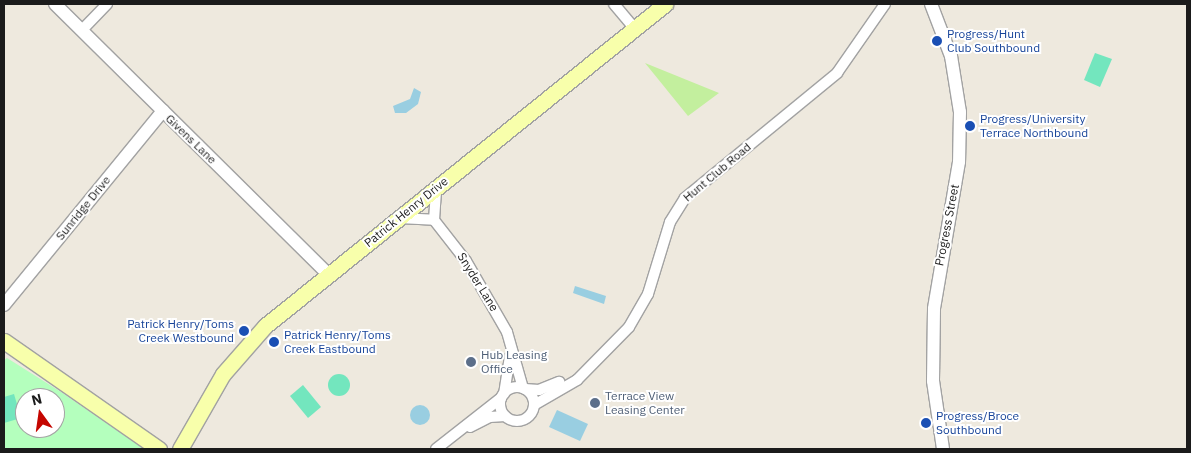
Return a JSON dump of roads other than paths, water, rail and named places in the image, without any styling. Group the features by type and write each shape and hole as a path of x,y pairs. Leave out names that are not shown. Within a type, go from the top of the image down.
{"main road":[{"name":"Patrick Henry Drive","path":"180,449 239,353 328,274 665,4"},
{"path":"4,341 159,449"}],"street":[{"name":"Givens Lane","path":"55,4 328,274"},
{"path":"82,30 107,4"},
{"name":"Hunt Club Road","path":"534,405 590,368 618,341 640,308 670,222 684,198 837,74 885,4"},
{"name":"Progress Street","path":"932,4 951,56 961,126 959,162 933,317 933,381 943,449"},
{"path":"619,5 634,28"},
{"name":"Sunridge Drive","path":"4,305 163,112"},
{"path":"398,218 434,220 436,188"},
{"name":"Snyder Lane","path":"434,220 485,292 507,332 511,351 524,389"},
{"name":"Snyder Lane","path":"503,396 511,351"},
{"name":"Hunt Club Road","path":"524,389 549,387 590,368"},
{"path":"436,449 511,388 524,389 534,405 523,420 505,416 490,418 450,438"},
{"path":"503,396 505,416"}],"water":[{"path":"414,88 421,92 418,104 406,113 395,113 393,106 410,99"},
{"path":"575,286 606,296 604,304 573,293"},
{"path":"416,405 424,405 430,411 430,419 424,425 416,425 410,419 410,411"},
{"path":"557,410 588,424 580,441 549,427"}],"place":[{"name":"Progress/Hunt Club Southbound","path":"937,41"},
{"name":"Progress/University Terrace Northbound","path":"970,126"},
{"name":"Patrick Henry/Toms Creek Westbound","path":"244,331"},
{"name":"Patrick Henry/Toms Creek Eastbound","path":"274,342"},
{"name":"Hub Leasing Office","path":"471,362"},
{"name":"Terrace View Leasing Center","path":"595,403"},
{"name":"Progress/Broce Southbound","path":"926,423"}]}
